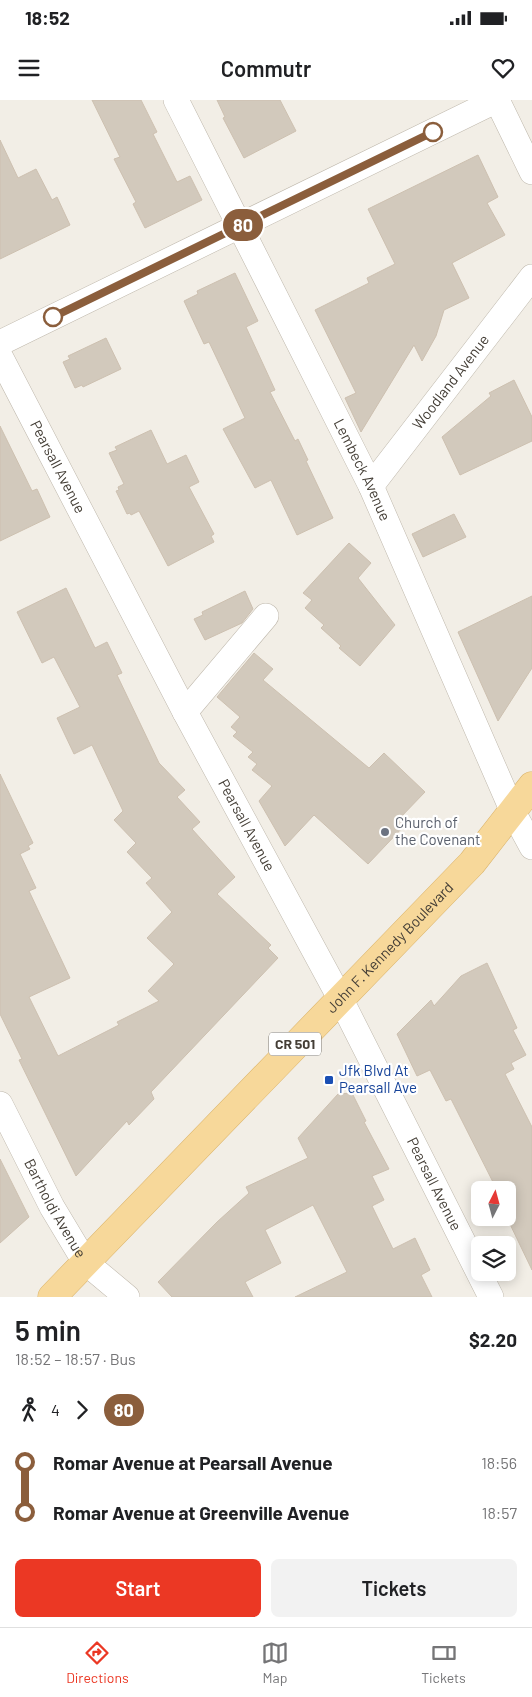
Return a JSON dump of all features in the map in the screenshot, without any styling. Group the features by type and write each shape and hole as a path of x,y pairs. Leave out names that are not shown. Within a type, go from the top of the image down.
{"main road":[{"name":"John F. Kennedy Boulevard","path":"52,1297 472,863 532,786"}],"street":[{"name":"Lembeck Avenue","path":"176,100 371,486 513,812 532,847"},
{"path":"0,343 497,100 532,172"},
{"name":"Woodland Avenue","path":"371,486 532,277"},
{"name":"Pearsall Avenue","path":"0,356 185,712 340,998 491,1297"},
{"path":"185,712 266,616"},
{"name":"Bartholdi Avenue","path":"0,1104 52,1207 85,1262 127,1297"}],"building":[{"path":"92,100 141,100 157,132 153,134 177,182 190,176 202,200 145,228 133,204 136,202 114,159 120,157"},
{"path":"217,100 280,100 296,131 244,158 223,118 225,117"},
{"path":"0,140 18,178 36,169 52,200 57,197 70,225 0,259"},
{"path":"478,155 498,197 487,203 505,235 452,263 469,298 444,310 436,336 422,361 414,345 361,432 345,398 356,393 315,310 369,283 367,278 395,264 368,209"},
{"path":"235,273 258,321 246,327 275,390 270,392 295,441 298,439 308,460 306,461 333,518 297,535 271,480 255,488 223,429 245,418 209,342 204,344 184,301 198,294 197,291"},
{"path":"106,338 121,369 83,387 82,385 75,388 63,362 70,359 68,356"},
{"path":"514,380 532,417 532,441 460,475 442,437 491,396 489,393"},
{"path":"0,426 32,491 37,489 50,517 0,541"},
{"path":"151,430 167,464 186,455 199,482 189,487 214,534 211,536 214,542 168,566 139,511 131,515 130,513 127,514 116,491 119,490 118,487 124,484 109,453 117,450 115,447"},
{"path":"454,514 466,537 423,557 412,534"},
{"path":"349,543 371,563 358,578 395,625 360,666 339,648 341,646 321,628 324,625 305,608 312,600 303,593"},
{"path":"66,588 95,648 107,642 122,673 117,675 159,763 185,790 177,797 200,822 192,829 235,877 217,894 271,945 268,948 278,958 151,1092 154,1099 129,1125 127,1121 76,1176 19,1060 22,1059 0,1014 0,774 33,843 28,846 30,849 20,854 36,888 29,891 70,978 29,997 58,1056 119,1025 117,1022 159,1001 148,991 174,964 147,938 172,912 146,883 152,878 127,852 136,843 114,820 123,811 92,745 74,754 57,718 80,707 54,657 42,663 17,612"},
{"path":"245,591 253,609 242,623 205,640 194,619 203,615 202,612"},
{"path":"532,596 532,668 498,721 458,632"},
{"path":"254,653 273,669 263,680 369,768 384,753 425,792 399,819 405,825 368,864 314,815 285,846 259,801 272,786 252,770 257,764 248,757 253,752 233,736 237,732 231,727 240,717 217,697"},
{"path":"487,963 517,1028 513,1030 526,1055 511,1063 514,1069 505,1074 532,1127 532,1270 511,1226 516,1226 516,1181 492,1181 451,1099 446,1101 430,1070 417,1076 397,1034 431,1000 434,1006 461,976"},
{"path":"352,1093 366,1121 364,1122 389,1169 372,1176 384,1200 372,1206 393,1249 415,1238 430,1270 421,1275 432,1297 295,1297 347,1272 313,1205 265,1230 281,1263 245,1282 253,1297 172,1297 158,1282 217,1222 249,1193 246,1187 308,1158 298,1138 338,1094"},
{"path":"0,1159 29,1217 0,1243"}],"bus line":[{"name":"80","path":"53,317 433,132"}],"place":[{"name":"Church of the Covenant","path":"385,832"},
{"name":"Jfk Blvd At Pearsall Ave","path":"329,1080"}]}
